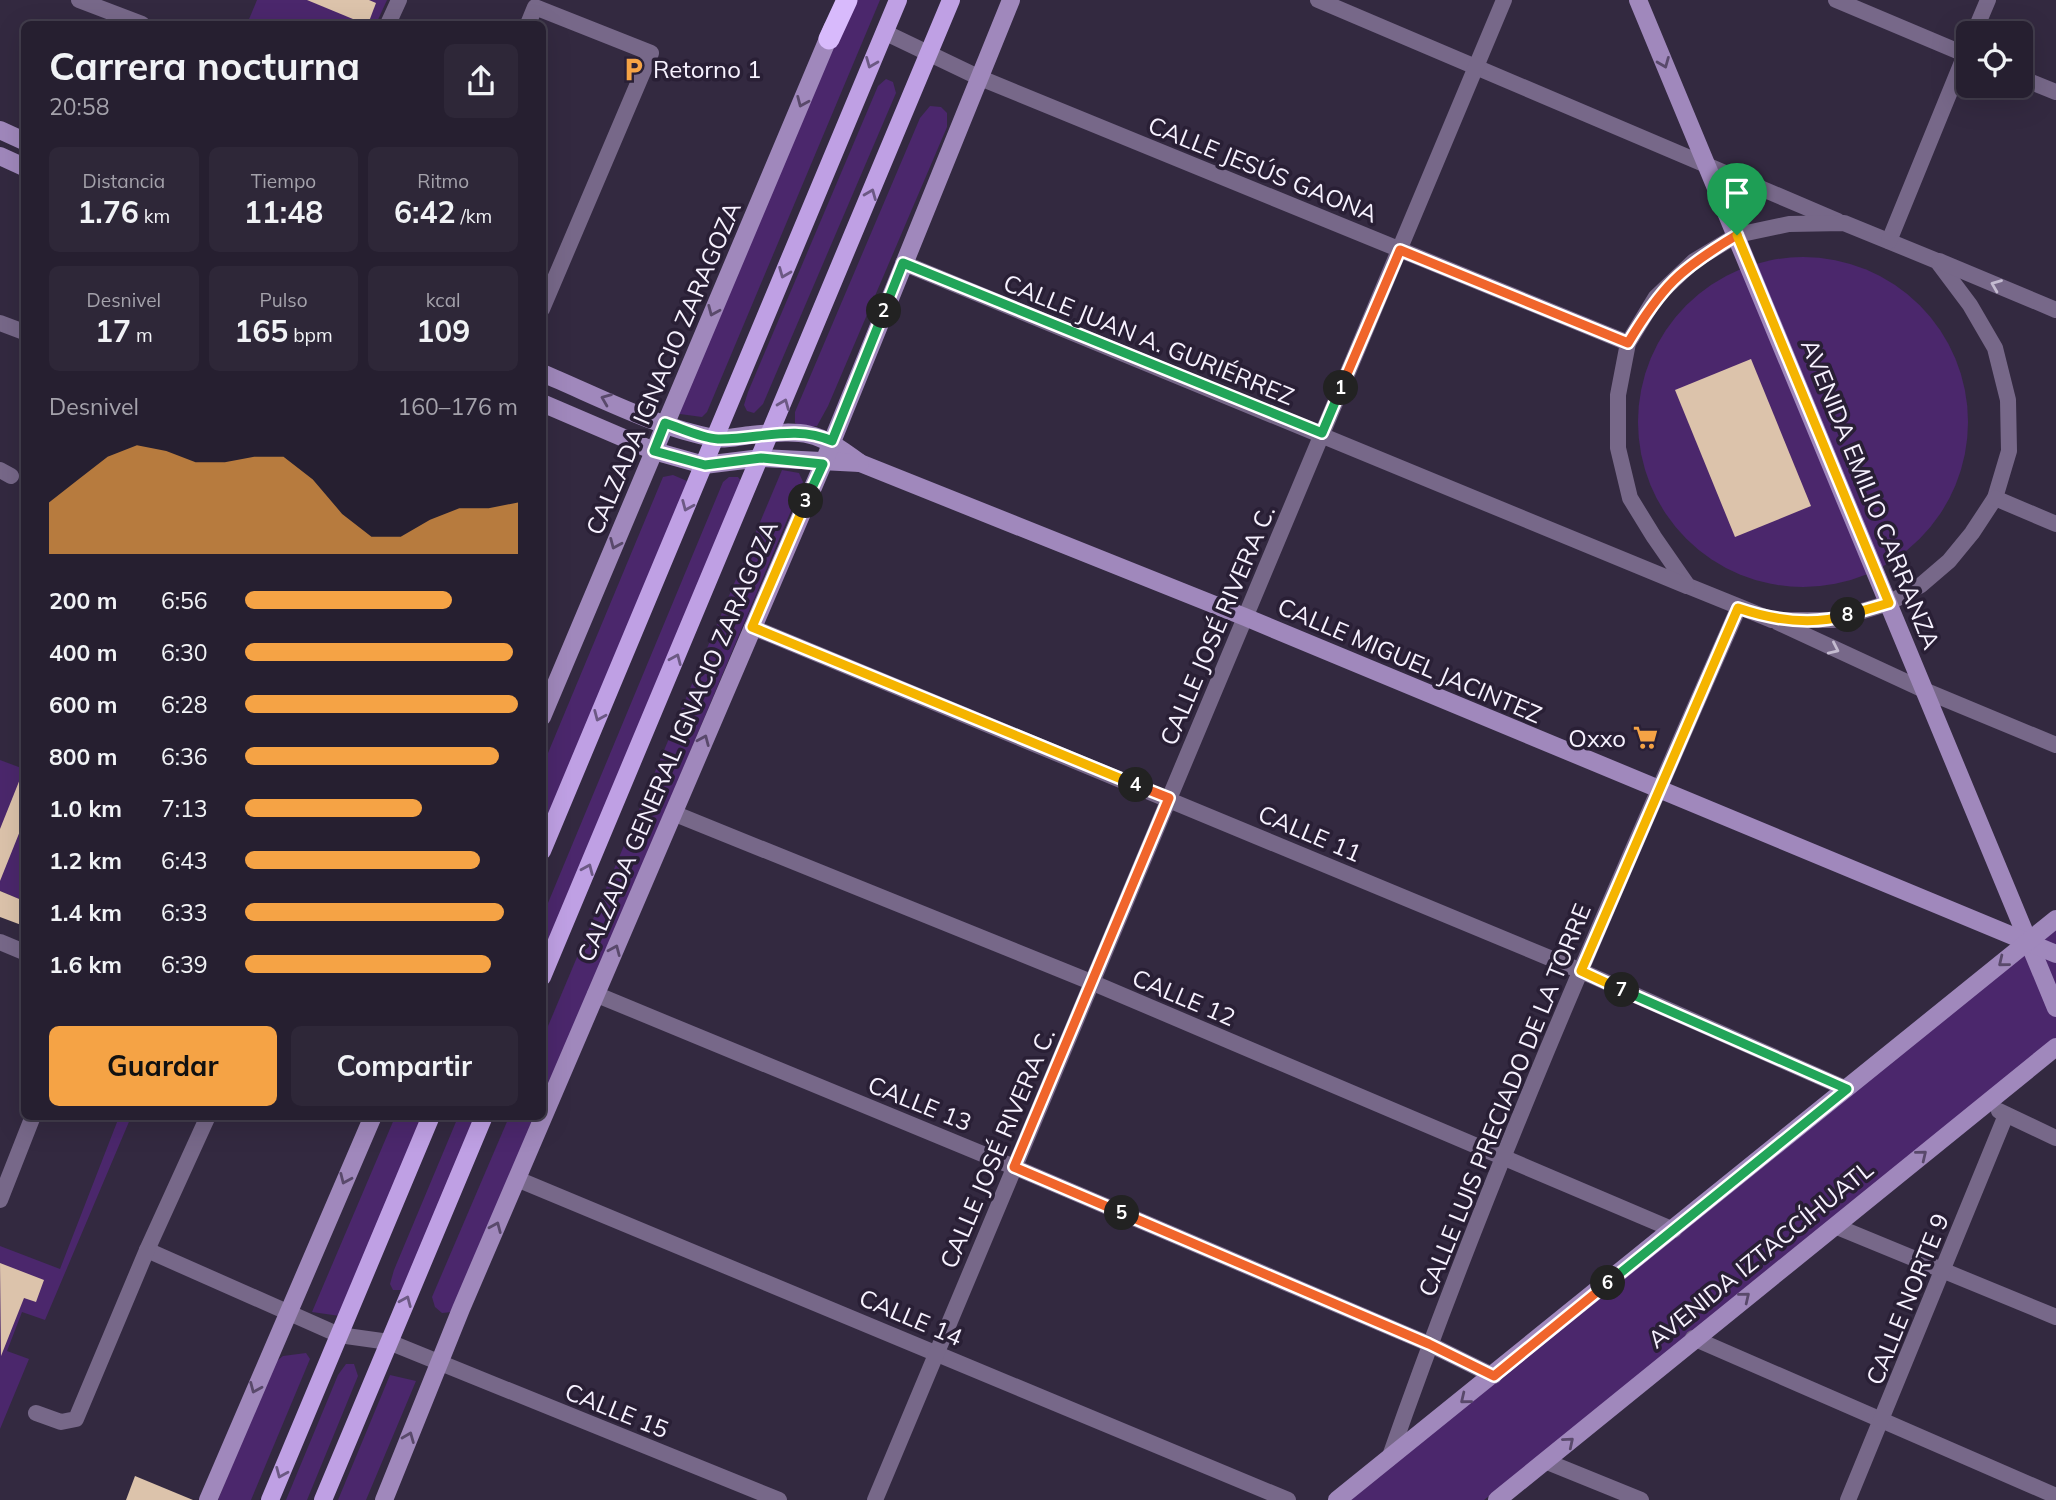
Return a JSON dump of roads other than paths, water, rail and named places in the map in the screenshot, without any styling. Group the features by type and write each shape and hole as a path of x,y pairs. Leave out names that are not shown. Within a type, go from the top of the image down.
{"highway":[{"path":"829,39 845,0"}],"main road":[{"path":"546,842 898,0"},
{"name":"CALZADA GENERAL IGNACIO ZARAGOZA","path":"546,968 951,0"},
{"name":"CALZADA GENERAL IGNACIO ZARAGOZA","path":"546,1111 823,464 1011,0"},
{"name":"AVENIDA EMILIO CARRANZA","path":"1638,0 2056,1008"},
{"name":"CALZADA IGNACIO ZARAGOZA","path":"546,708 829,39"},
{"path":"0,130 21,140"},
{"path":"0,156 21,166"},
{"path":"546,375 665,423 716,439"},
{"path":"546,405 654,451 705,465"},
{"name":"CALLE MIGUEL JACINTEZ","path":"716,439 772,433 816,434 832,441 860,463 1245,617 1658,791 2056,954"},
{"name":"CALLE MIGUEL JACINTEZ","path":"705,465 761,458 823,464 860,463"},
{"path":"1337,1500 1494,1376 2056,919"},
{"name":"AVENIDA IZTACCÍHUATL","path":"1497,1500 1693,1338 2056,1047"},
{"path":"208,1500 286,1312 371,1120"},
{"path":"270,1500 429,1120"},
{"path":"323,1500 482,1120"},
{"name":"CALZADA GENERAL IGNACIO ZARAGOZA","path":"384,1500 438,1363 542,1120"}],"street":[{"path":"79,0 134,21"},
{"path":"389,21 399,0"},
{"path":"1318,0 2056,310"},
{"name":"CALLE JOSÉ RIVERA C.","path":"875,1500 1504,0"},
{"path":"1836,0 1956,48"},
{"path":"1979,21 1988,0"},
{"path":"529,21 535,7 651,53 546,300"},
{"name":"CALLE JESÚS GAONA","path":"884,32 978,77 1628,343"},
{"path":"1889,240 1956,79"},
{"path":"2033,83 2056,92"},
{"path":"1688,586 1630,498 1618,448 1618,395 1628,343 1656,297 1694,261 1737,235 1789,224 1844,223"},
{"path":"1772,620 1833,620 1889,603 1921,585 1949,561 1994,498 2009,451 2008,400 1995,348 1970,304 1937,261"},
{"name":"CALLE JUAN A. GURIÉRREZ","path":"903,263 1772,620"},
{"path":"0,323 21,331"},
{"path":"1994,498 2056,524"},
{"name":"CALLE LUIS PRECIADO DE LA TORRE","path":"1390,1459 1429,1344 1504,1156 1738,608"},
{"path":"1772,620 1926,691 2056,745"},
{"name":"CALLE 11","path":"752,627 1581,971 1847,1089"},
{"name":"CALLE 12","path":"673,813 1091,982 1674,1230"},
{"path":"0,943 21,951"},
{"name":"CALLE 13","path":"595,995 1014,1167 1429,1344 1494,1376"},
{"path":"1985,1103 2056,1138"},
{"name":"CALLE NORTE 9","path":"1848,1500 1944,1272 2006,1115"},
{"path":"0,1200 31,1120"},
{"path":"36,1413 61,1422 76,1419 147,1250 206,1120"},
{"name":"CALLE 14","path":"517,1179 1288,1500"},
{"path":"1835,1226 2056,1317"},
{"name":"CALLE 15","path":"147,1250 339,1335 389,1342 779,1500"},
{"path":"1693,1338 2056,1496"},
{"path":"1545,1461 1641,1500"}],"place":[{"name":"Retorno 1","path":"633,69"},
{"name":"Oxxo","path":"1646,738"}]}
